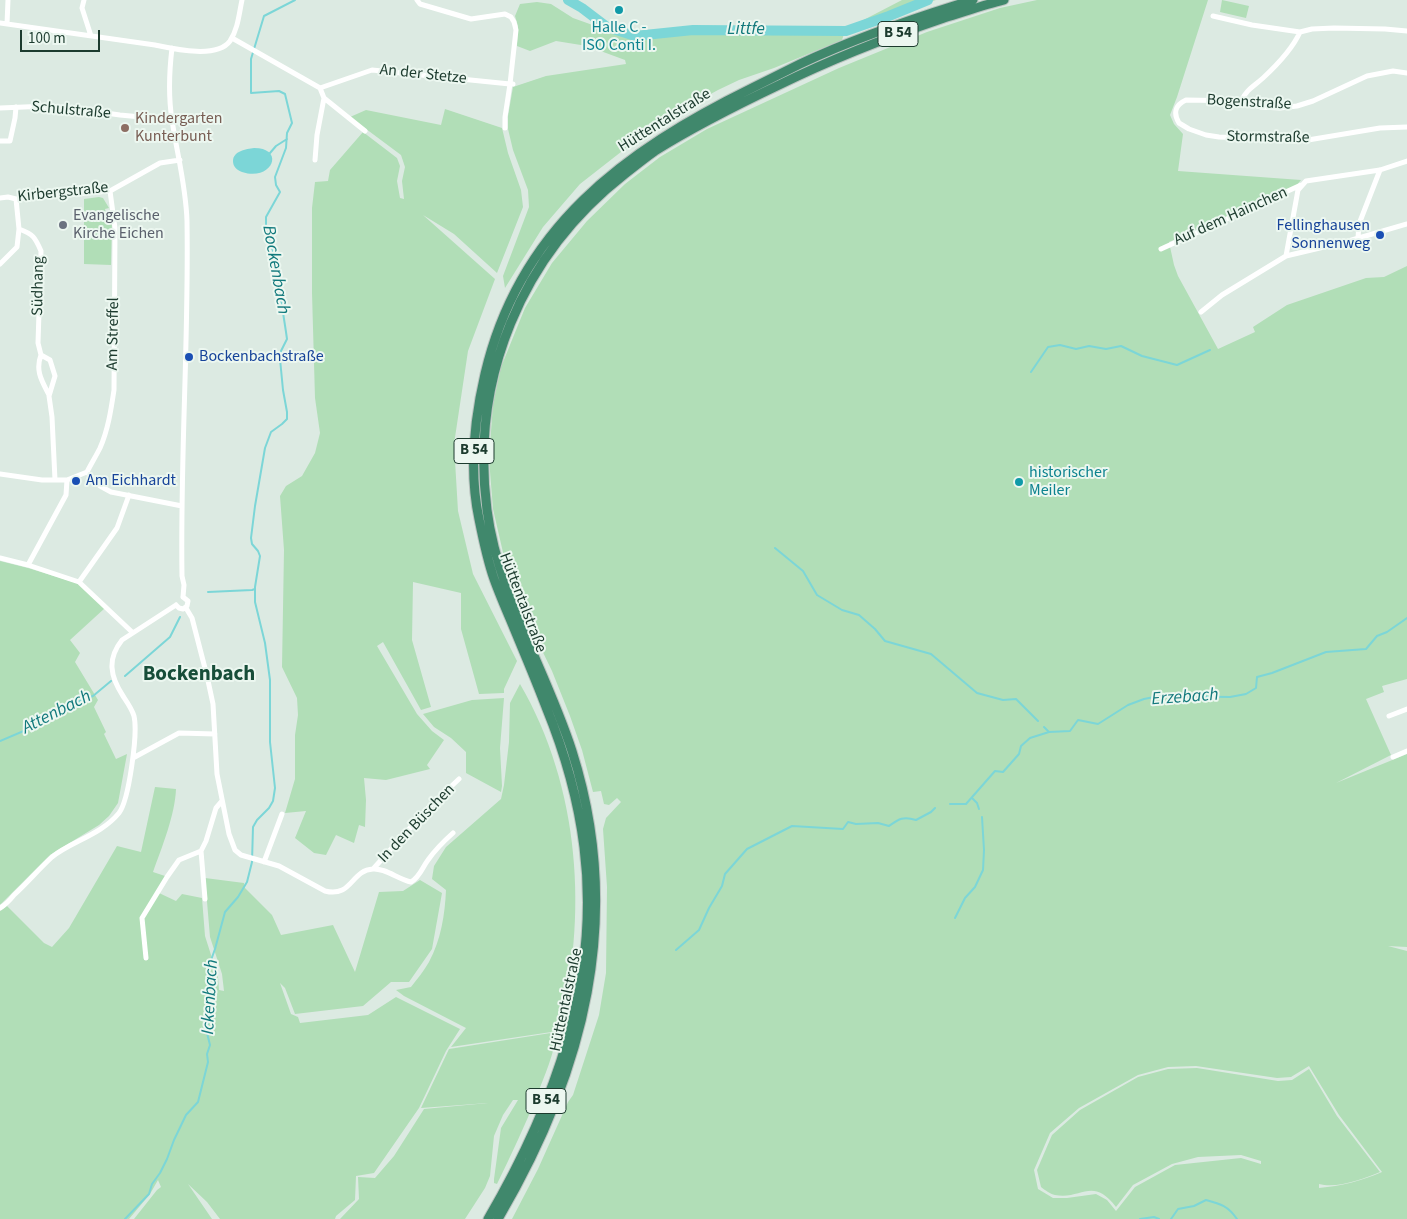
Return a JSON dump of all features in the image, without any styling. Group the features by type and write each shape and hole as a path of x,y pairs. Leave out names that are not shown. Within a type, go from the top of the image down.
{"highway":[{"name":"B 54","path":"805,67 901,24 972,0"},
{"name":"B 54","path":"805,67 990,3 1004,0"},
{"name":"Hüttentalstraße","path":"488,1219 523,1155 559,1069 572,1025 582,974 588,920 584,847 576,799 548,711 494,579 478,514 474,476 474,438 479,399 488,362 500,323 516,288 531,262 548,238 576,206 604,179 657,140 725,101 805,67"},
{"name":"Hüttentalstraße","path":"498,1219 531,1159 567,1071 580,1026 591,976 596,920 596,881 593,845 572,751 502,578 487,513 483,476 483,438 488,400 496,364 508,328 524,292 555,244 604,191 653,152 805,67"}],"street":[{"path":"7,24 8,0"},
{"path":"84,0 82,8 91,36"},
{"path":"0,23 172,48 205,51 217,50 226,45 232,38 236,29 242,0"},
{"path":"416,0 420,4 470,19 505,14 511,17 516,30 505,128"},
{"path":"1213,16 1252,26 1300,32 1334,28 1407,31"},
{"path":"1241,101 1246,92 1281,60 1296,41 1300,32"},
{"path":"232,38 320,88 324,98 365,131"},
{"path":"172,48 169,82 172,120 180,160 187,218 188,309 182,506 183,597"},
{"name":"An der Stetze","path":"320,88 372,70 511,84"},
{"name":"Bogenstraße","path":"1177,107 1186,100 1241,101 1261,107 1280,108 1297,106 1372,75 1393,71 1407,73"},
{"path":"315,160 317,135 324,98"},
{"name":"Schulstraße","path":"0,108 48,106 120,116 172,120"},
{"path":"0,141 10,141 16,107"},
{"name":"Stormstraße","path":"1177,107 1176,119 1184,127 1206,135 1226,137 1308,140 1371,130 1407,127"},
{"name":"Kirbergstraße","path":"0,198 16,199 110,191 160,163 180,160"},
{"name":"Auf dem Hainchen","path":"1161,249 1304,183 1380,170 1407,161"},
{"path":"1358,238 1359,224 1380,170"},
{"path":"1286,256 1298,190 1304,183"},
{"name":"Am Streffel","path":"87,472 106,432 114,390 116,228 110,191"},
{"path":"0,264 16,247 19,229 16,199"},
{"path":"1201,312 1222,295 1286,256 1407,224"},
{"name":"Südhang","path":"19,229 31,234 37,240 40,251 38,343 41,355 38,365 42,381 50,396"},
{"name":"Südhang","path":"41,355 50,360 55,376 50,396 55,480"},
{"path":"0,474 42,480 67,480 87,472 105,489 129,496 182,506"},
{"path":"28,565 66,494 67,480"},
{"path":"79,582 116,528 129,496"},
{"path":"0,558 79,582 132,632"},
{"path":"0,908 53,856 102,828 120,812 124,802 133,758 135,726 134,715 116,685 111,663 116,647 122,640 176,606 177,600 183,597"},
{"path":"183,597 188,601 186,608"},
{"path":"176,606 181,609 186,608"},
{"path":"186,608 192,618 213,704 217,774 229,834 235,850 241,856 279,866 332,893 343,890 362,872 374,868 411,882 417,878 438,847 453,833"},
{"path":"1389,716 1407,709"},
{"path":"133,758 179,733 215,734"},
{"path":"1393,757 1407,751"},
{"name":"In den Büschen","path":"374,868 427,809 459,779"},
{"path":"205,899 201,852 206,842 216,808 222,801"},
{"path":"264,862 282,814"},
{"path":"146,958 142,918 166,877 179,860 201,852"}],"green space":[{"path":"902,0 936,0 848,28"},
{"path":"1037,0 1208,0 1170,115 1174,124 1183,134 1178,171 1301,180 1296,186 1270,199 1169,242 1178,276 1218,349 1255,332 1253,327 1287,305 1366,278 1384,277 1407,266 1407,679 1382,686 1384,692 1366,699 1391,755 1336,783 1407,754 1407,947 1388,946 1407,951 1407,1219 512,1219 573,1095 599,1015 606,973 607,887 603,829 606,818 621,802 617,798 609,805 604,804 601,791 593,792 582,750 570,716 552,671 520,605 505,561 493,509 489,459 493,404 501,367 525,308 552,263 587,221 625,184 660,157 707,129 839,68 927,32 1000,8","holes":["1196,1066 1277,1078 1291,1077 1309,1066 1339,1115 1382,1172 1351,1183 1319,1188 1319,1184 1342,1184 1380,1172 1337,1116 1309,1069 1292,1080 1278,1081 1197,1068 1168,1069 1138,1077 1080,1110 1052,1135 1037,1170 1041,1187 1049,1193 1064,1196 1093,1191 1108,1198 1116,1207 1133,1185 1172,1164 1198,1157 1241,1155 1261,1161 1261,1164 1241,1158 1175,1165 1135,1187 1116,1211 1107,1200 1096,1194 1053,1198 1038,1189 1034,1170 1050,1133 1079,1108 1138,1075 1168,1067"]},
{"path":"1222,0 1249,6 1246,18 1220,12"},
{"path":"537,2 551,4 573,18 615,33 675,28 748,33 846,28 842,40 739,80 658,123 580,184 543,227 505,288 503,276 529,207 528,190 513,150 508,129 508,116 513,87 546,76 626,64 625,60 587,46 556,41 530,51 517,46 518,26 515,16 520,4"},
{"path":"445,109 502,128 508,153 521,190 523,207 497,273 454,234 423,215 495,279 468,351 454,444 458,511 473,574 517,661 504,689 504,693 479,694 461,629 461,593 413,582 412,640 431,707 421,710 383,642 377,646 417,714 432,731 444,740 427,765 430,769 386,780 364,778 366,800 365,827 359,825 354,843 336,835 326,855 314,853 295,838 306,811 285,813 295,779 295,735 298,715 297,698 282,667 284,550 280,496 286,486 302,476 315,453 320,433 315,398 312,293 312,208 315,182 328,181 330,170 363,132 397,158 400,166 397,181 400,198 404,199 402,181 405,167 401,155 350,117 366,110 441,125"},
{"path":"103,198 109,208 105,209 107,220 112,219 111,265 84,264 84,199"},
{"path":"0,561 80,584 105,608 70,640 80,653 75,662 98,700 94,707 116,759 127,754 118,803 109,816 99,825 50,855 0,905"},
{"path":"520,684 540,724 556,766 567,809 573,853 575,898 574,943 568,988 558,1031 451,1047 466,1028 396,990 411,987 423,972 433,954 439,936 446,890 432,879 434,866 446,847 501,799 509,742 510,703"},
{"path":"504,698 500,748 501,792 466,773 466,752 451,738 434,727 423,714 472,700"},
{"path":"155,787 176,789 171,820 153,872 165,876 159,893 176,901 182,894 202,898 205,936 218,977 219,990 224,991 222,974 210,937 205,878 244,883 245,888 272,915 281,935 333,925 355,972 379,892 403,891 420,880 442,893 432,949 409,982 391,982 363,1006 295,1014 285,988 280,983 291,1014 298,1017 300,1023 368,1015 396,997 460,1029 446,1051 419,1108 374,1173 356,1176 355,1200 335,1219 220,1219 207,1202 188,1184 212,1219 134,1219 161,1187 158,1180 150,1194 129,1219 0,1219 0,911 7,906 44,943 52,947 69,928 117,846 141,852"},
{"path":"557,1032 543,1080 523,1129 497,1184 494,1183 494,1179 501,1128 518,1100 513,1100 503,1115 494,1136 490,1176 485,1188 465,1219 340,1219 359,1199 358,1177 375,1178 394,1156 424,1109 488,1103 421,1108 449,1049"}],"water":[{"path":"254,148 264,149 270,153 272,158 271,164 267,169 252,174 237,169 233,163 235,155 240,151"}],"waterway":[{"name":"Ickenbach","path":"125,1219 149,1194 152,1184 167,1159 186,1115 198,1102 208,1062 207,1054 210,1045 206,1029 209,1019 207,973 225,912 238,897 247,882 252,862 253,827 273,801 275,788 270,742 270,680 265,643 255,602 255,587 260,556 252,544 251,538 265,448 271,432 287,419 280,359 281,351 287,339 278,267 266,229 266,217 280,192 276,185 275,177 286,148 287,133 292,123 285,94 279,91 251,93 251,59 264,16 295,0"},
{"name":"Littfe","path":"568,0 607,27 635,36 693,30 846,31 928,0"},
{"path":"270,153 276,146 287,139"},
{"path":"1031,372 1048,347 1060,345 1076,349 1089,346 1106,349 1121,346 1142,356 1177,365 1210,350"},
{"path":"775,548 803,571 817,595 842,610 859,615 885,641 931,654 977,693 1003,700 1016,699 1038,721"},
{"name":"Attenbach","path":"208,592 255,589"},
{"name":"Attenbach","path":"125,676 170,637 180,617"},
{"name":"Erzebach","path":"950,804 966,804 995,771 1003,772 1019,754 1021,746 1030,738 1049,732 1070,731 1078,720 1098,724 1128,705 1144,699 1159,696 1230,697 1246,694 1256,688 1257,677 1326,652 1366,649 1377,636 1387,632 1407,618"},
{"name":"Attenbach","path":"0,741 40,724 64,707 93,696 111,681"},
{"name":"Erzebach","path":"1044,727 1049,732"},
{"path":"972,798 977,803 979,809"},
{"name":"Erzebach","path":"676,950 699,930 722,886 725,874 747,849 792,826 843,829 848,822 856,824 878,823 889,826 901,819 916,820 935,808"},
{"path":"955,918 965,898 975,887 983,870 982,817"},
{"path":"1171,1219 1178,1209 1194,1206 1206,1200 1224,1206 1237,1219"},
{"path":"1140,1219 1154,1217 1159,1219"}],"place":[{"name":"Halle C - ISO Conti I.","path":"619,10"},
{"name":"Kindergarten Kunterbunt","path":"125,128"},
{"name":"Evangelische Kirche Eichen","path":"63,225"},
{"name":"Fellinghausen Sonnenweg","path":"1380,235"},
{"name":"Bockenbachstraße","path":"189,357"},
{"name":"Am Eichhardt","path":"76,481"},
{"name":"historischer Meiler","path":"1019,482"}],"district":[{"name":"Bockenbach","path":"199,675"}]}
